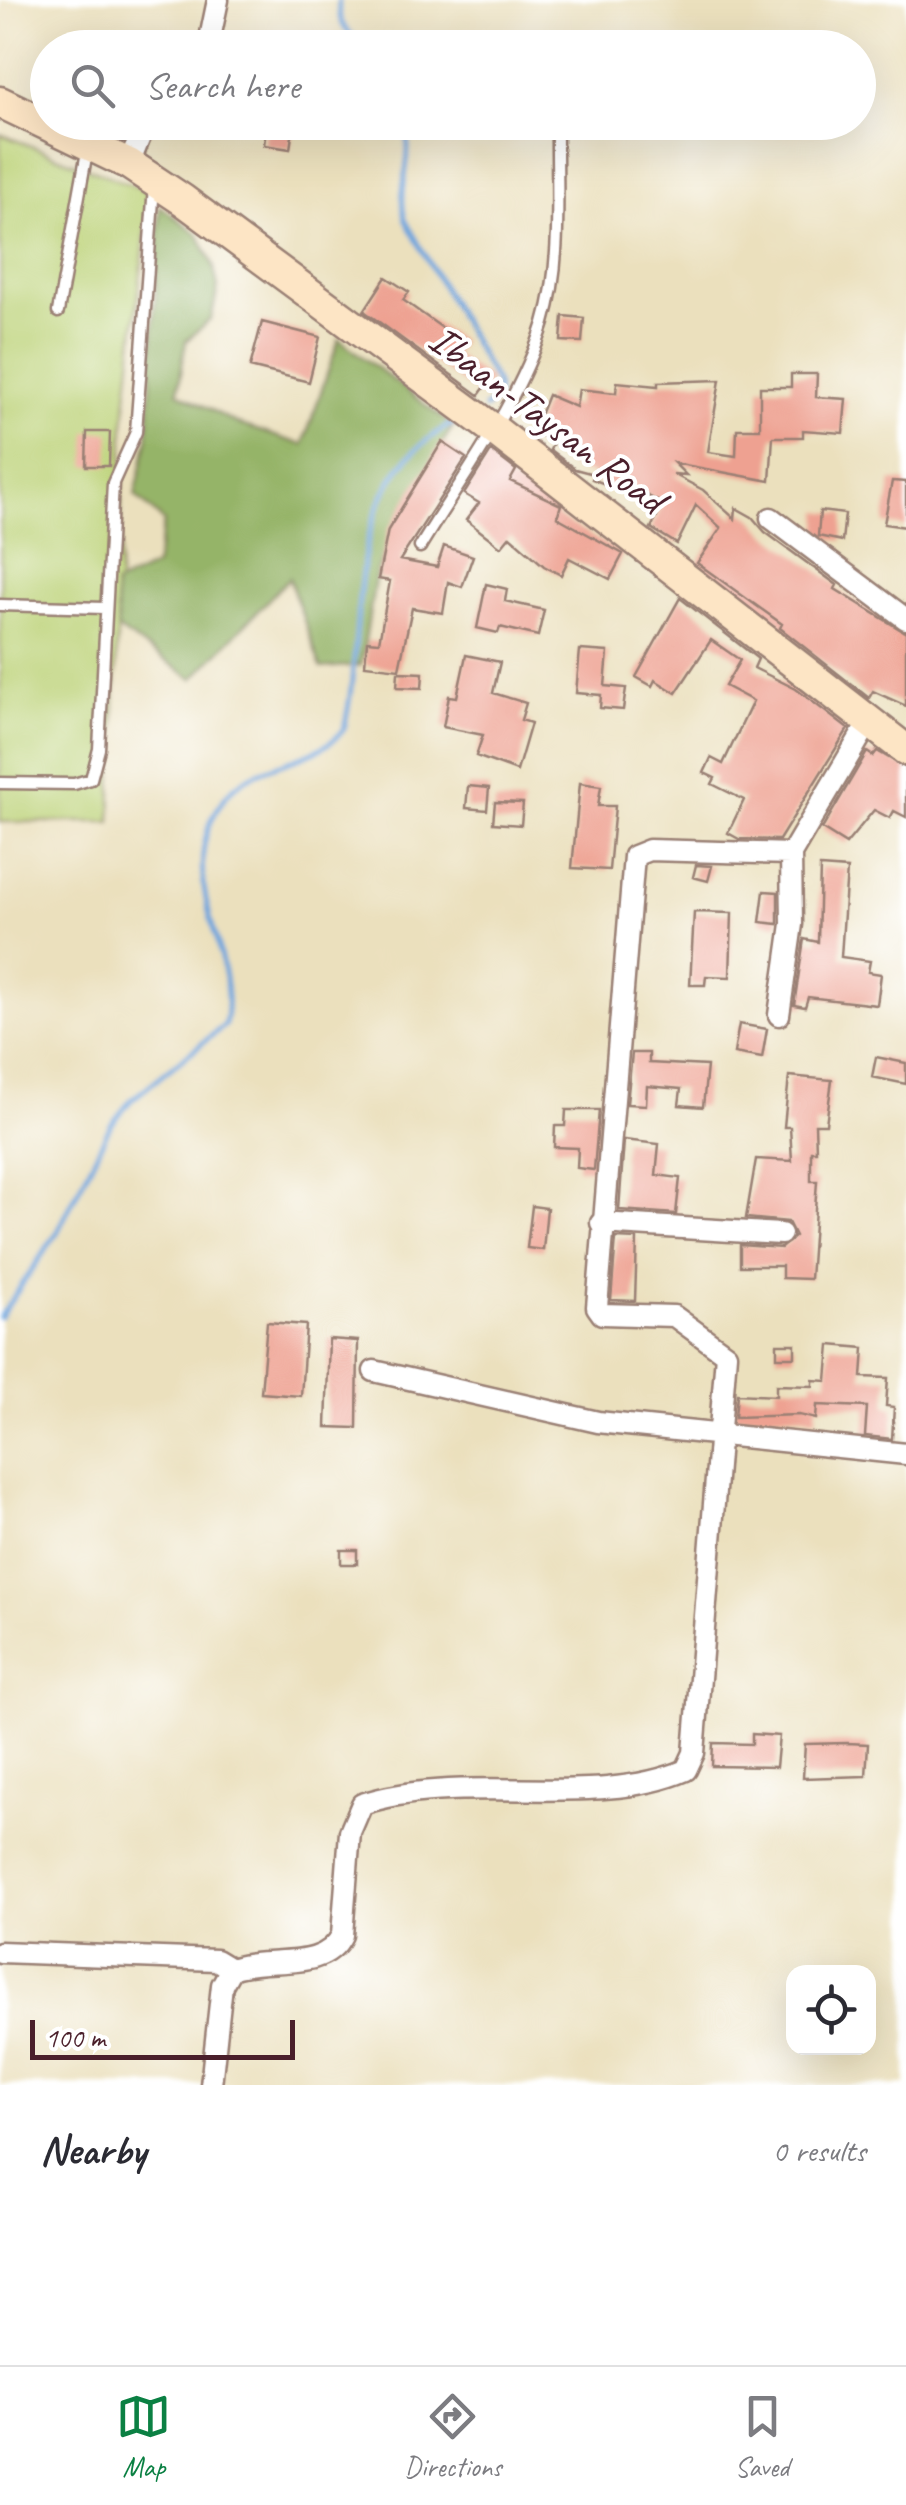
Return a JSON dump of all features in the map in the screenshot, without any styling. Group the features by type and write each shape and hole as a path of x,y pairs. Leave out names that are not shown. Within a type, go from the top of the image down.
{"main road":[{"name":"Ibaan-Taysan Road","path":"0,102 30,117"},
{"name":"Ibaan-Taysan Road","path":"76,140 142,172 493,429 906,750"}],"street":[{"path":"212,30 218,0"},
{"path":"142,172 145,140"},
{"path":"771,518 906,619"},
{"path":"779,1014 792,924 791,854 869,722"},
{"path":"211,2085 222,1985 231,1968 246,1963 323,1958 335,1950 342,1936 350,1832 362,1804 400,1792 630,1784 686,1770 694,1753 726,1354 674,1316 598,1312 602,1223 634,856 649,850 791,854"},
{"path":"602,1223 781,1234"},
{"path":"374,1371 598,1422 906,1454"},
{"path":"0,1952 216,1960 231,1968"}],"lane":[{"path":"420,547 493,429 544,322 554,262 556,140"},
{"path":"58,312 88,146"},
{"path":"0,782 74,784 90,779 99,750 113,483 136,432 142,172"},
{"path":"0,606 104,608"}],"green space":[{"path":"0,134 150,192 124,425 111,822 0,822"},
{"path":"160,206 198,234 213,264 218,287 211,319 186,341 178,392 238,424 303,445 339,339 453,426 396,521 376,574 361,665 321,668 289,578 193,679 118,629 115,585 155,566 164,522 135,495 148,439"}],"building":[{"path":"265,140 291,140 290,149 264,145"},
{"path":"386,277 409,292 403,300 462,342 454,354 490,380 479,395 364,311"},
{"path":"563,316 584,318 582,342 561,341"},
{"path":"262,322 320,337 309,382 250,367"},
{"path":"791,374 817,374 816,397 846,399 843,433 803,430 803,437 773,437 770,481 674,463 686,475 673,474 703,490 735,519 736,508 752,517 765,532 837,585 835,589 906,633 906,706 873,691 869,698 780,628 782,624 697,563 721,528 696,505 677,544 651,528 663,504 626,484 623,491 592,479 594,474 575,469 550,450 554,441 533,432 548,395 576,407 579,389 616,393 617,382 658,386 658,382 720,380 708,452 736,456 737,429 760,429 760,387 791,387"},
{"path":"87,432 110,432 109,466 86,466"},
{"path":"442,442 466,458 400,560 437,567 444,546 473,556 462,587 448,582 443,613 412,608 399,669 365,665 367,641 379,642 390,581 378,579 388,530"},
{"path":"491,451 516,470 510,481 561,505 557,517 623,554 610,579 569,558 561,575 544,566 510,536 501,547 466,520 479,503 464,494"},
{"path":"892,481 906,482 906,527 884,524"},
{"path":"820,511 845,514 842,541 818,536"},
{"path":"486,584 507,589 505,601 544,610 538,636 500,627 498,633 477,628"},
{"path":"680,598 758,659 754,668 796,689 848,729 779,840 739,839 728,833 744,800 712,784 715,778 704,773 711,758 723,764 753,701 725,686 740,660 711,640 676,693 655,680 652,686 636,677"},
{"path":"580,650 608,652 605,686 626,688 623,710 600,708 601,695 576,693"},
{"path":"466,655 500,662 493,693 526,703 521,720 531,723 517,771 476,756 483,735 443,727 449,696 457,697"},
{"path":"398,672 423,673 422,688 397,687"},
{"path":"877,751 906,768 906,817 894,811 890,818 874,810 846,844 822,829 867,752 873,756"},
{"path":"580,783 601,786 598,806 615,806 609,870 572,868"},
{"path":"468,786 489,788 487,810 466,808"},
{"path":"495,802 523,803 521,825 493,823"},
{"path":"696,865 712,866 708,881 693,877"},
{"path":"820,867 847,869 841,957 870,961 868,972 881,974 877,1005 808,997 805,1007 794,1005 804,939 818,942"},
{"path":"764,891 778,892 778,924 760,922"},
{"path":"694,912 732,913 730,977 706,976 705,985 690,985"},
{"path":"739,1024 767,1029 762,1058 734,1053"},
{"path":"632,1053 649,1053 649,1063 707,1066 703,1107 679,1105 681,1089 647,1086 646,1105 627,1104"},
{"path":"876,1057 906,1063 906,1084 872,1077"},
{"path":"789,1076 832,1080 826,1124 815,1124 816,1151 811,1151 811,1181 817,1181 810,1279 782,1278 782,1266 740,1266 740,1245 781,1248 795,1236 788,1222 746,1218 756,1159 792,1161 790,1127 784,1127"},
{"path":"566,1110 599,1110 594,1170 577,1168 578,1148 554,1147 555,1126 565,1126"},
{"path":"624,1140 659,1144 656,1175 680,1178 676,1214 619,1210"},
{"path":"532,1206 547,1208 543,1250 527,1248"},
{"path":"616,1238 637,1239 635,1301 611,1300"},
{"path":"267,1322 306,1325 301,1396 261,1393"},
{"path":"329,1339 358,1341 357,1428 326,1427"},
{"path":"777,1344 795,1344 795,1357 777,1357"},
{"path":"830,1345 864,1348 862,1377 888,1378 886,1406 894,1407 892,1439 865,1436 867,1407 817,1405 816,1419 799,1415 735,1417 737,1394 776,1396 776,1385 813,1386 813,1380 827,1381"},
{"path":"341,1550 357,1550 357,1564 341,1564"},
{"path":"752,1734 779,1736 776,1767 712,1766 713,1743 752,1744"},
{"path":"805,1744 868,1744 866,1776 803,1778"}],"waterway":[{"path":"339,0 340,16 347,30"},
{"path":"407,140 405,219 497,385 497,398 485,408"},
{"path":"0,1317 57,1233 110,1126 131,1100 225,1025 223,969 204,884 203,855 209,825 238,784 319,749 344,729 365,554 375,514 393,477 421,445 461,419"}]}
